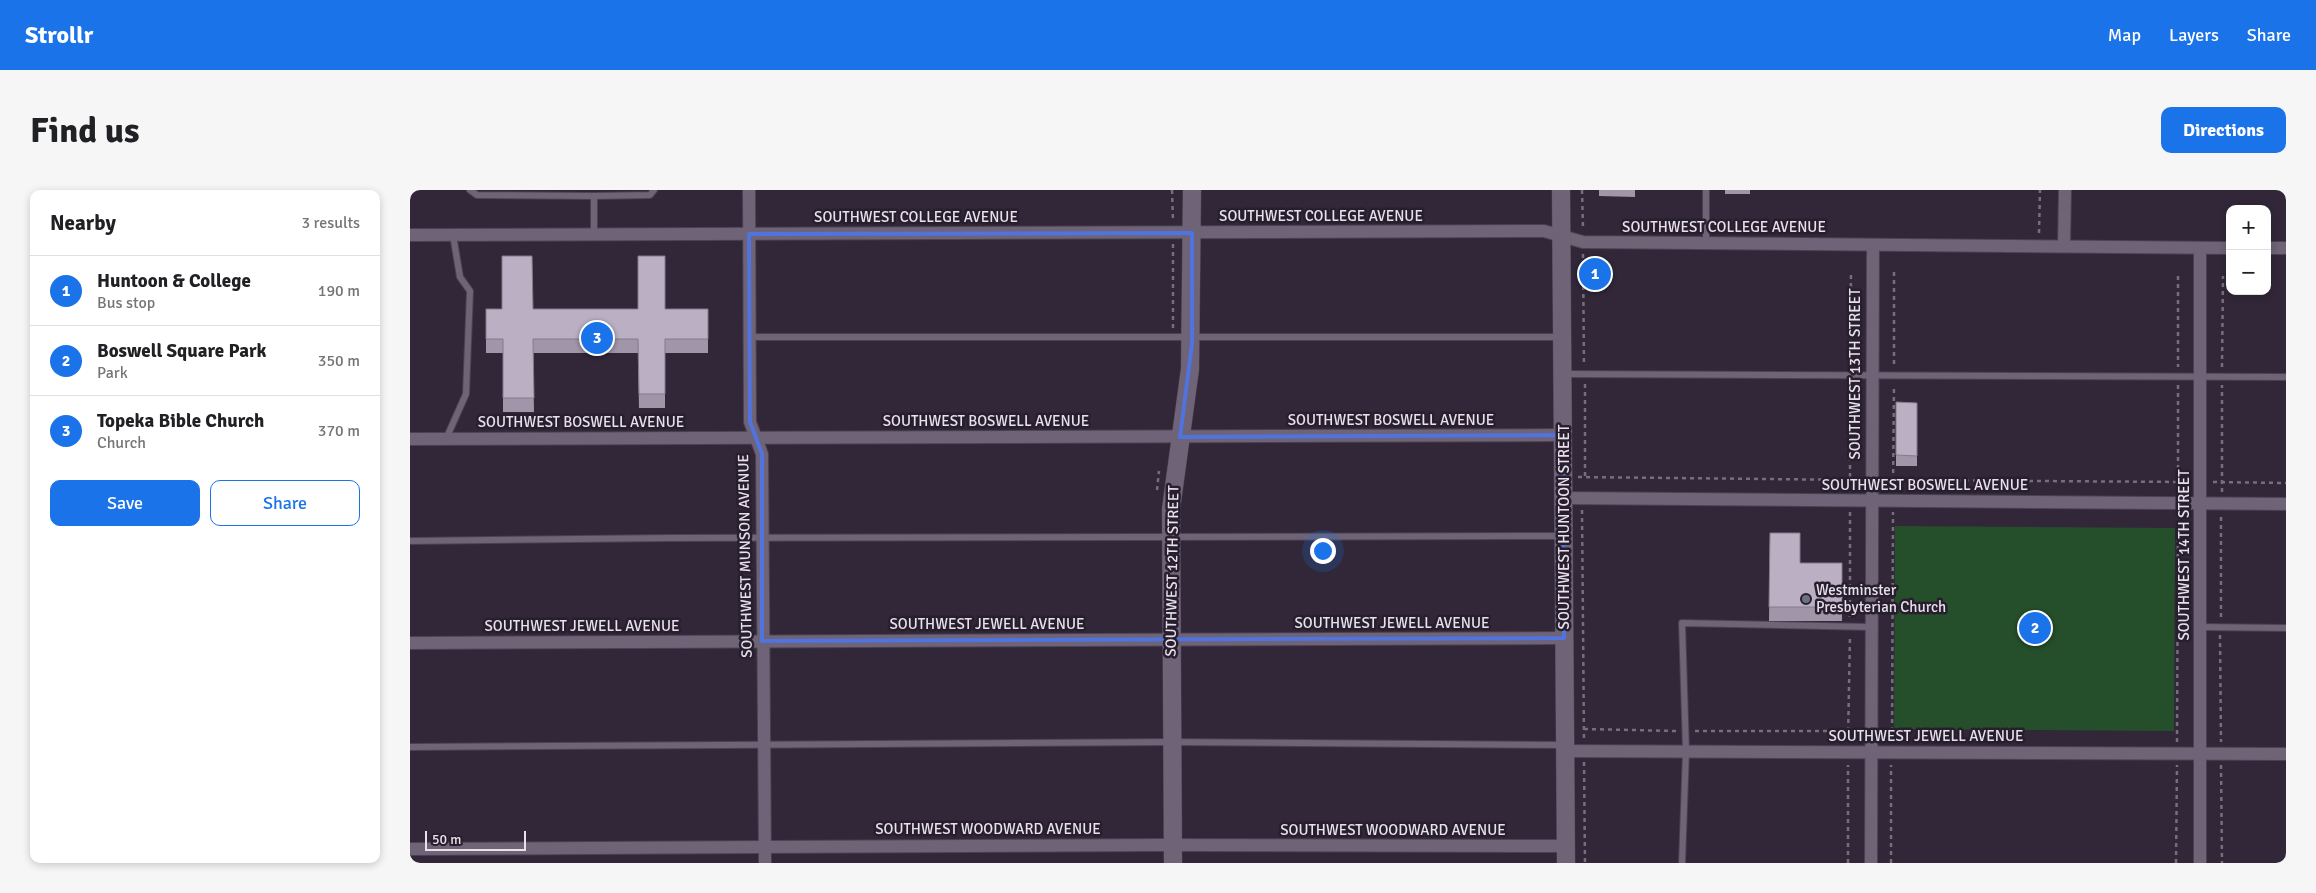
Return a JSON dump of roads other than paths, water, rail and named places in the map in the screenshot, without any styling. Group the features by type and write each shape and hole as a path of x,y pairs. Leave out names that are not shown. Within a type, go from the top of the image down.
{"main road":[{"name":"SOUTHWEST 12TH STREET","path":"1173,863 1172,492 1190,369 1192,336 1192,190"},
{"name":"SOUTHWEST HUNTOON STREET","path":"1561,190 1566,854"}],"street":[{"name":"SOUTHWEST MUNSON AVENUE","path":"749,190 750,422 762,454 761,539 765,863"},
{"path":"2064,245 2065,190"},
{"name":"SOUTHWEST COLLEGE AVENUE","path":"410,235 1544,231 1583,242 2226,248"},
{"name":"SOUTHWEST 13TH STREET","path":"1871,863 1870,627 1873,245"},
{"name":"SOUTHWEST 14TH STREET","path":"2200,248 2200,863"},
{"path":"2271,248 2286,248"},
{"name":"SOUTHWEST BOSWELL AVENUE","path":"410,439 1563,435"},
{"name":"SOUTHWEST BOSWELL AVENUE","path":"1563,498 2286,504"},
{"name":"SOUTHWEST JEWELL AVENUE","path":"410,643 1564,638"},
{"name":"SOUTHWEST JEWELL AVENUE","path":"1565,748 1584,751 2286,754"},
{"name":"SOUTHWEST WOODWARD AVENUE","path":"410,849 1173,845 1566,854"}],"lane":[{"path":"470,190 477,195 594,196 650,195 654,190"},
{"path":"1706,190 1706,244"},
{"path":"594,196 594,234"},
{"path":"446,439 466,394 470,291 460,277 453,235"},
{"path":"750,337 1562,336"},
{"path":"1562,374 2286,377"},
{"path":"410,541 1564,536"},
{"path":"1682,863 1686,731 1682,623 1870,627"},
{"path":"2200,627 2286,628"},
{"path":"410,746 908,745 1172,742 1565,748"}],"place":[{"name":"Huntoon & College","path":"1595,274"},
{"name":"Topeka Bible Church","path":"597,338"},
{"name":"Westminster Presbyterian Church","path":"1806,599"},
{"name":"Boswell Square Park","path":"2035,628"}]}
